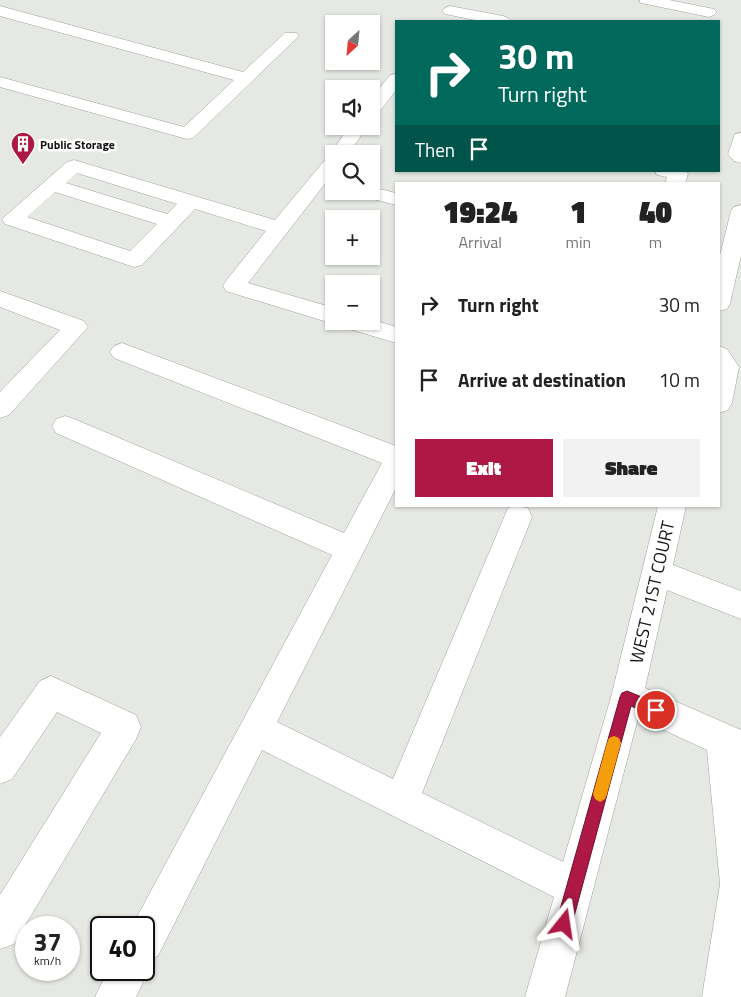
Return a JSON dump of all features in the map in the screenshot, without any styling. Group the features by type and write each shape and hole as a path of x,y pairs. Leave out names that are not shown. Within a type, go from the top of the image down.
{"street":[{"path":"646,0 709,12"},
{"path":"0,11 246,78"},
{"path":"447,11 497,20"},
{"path":"0,82 187,134 291,36"},
{"path":"380,100 395,80"},
{"path":"380,109 395,110"},
{"path":"741,138 737,154 741,157"},
{"path":"191,201 134,260 12,219 74,166 191,201 279,228"},
{"path":"669,172 678,174 676,182"},
{"path":"325,182 279,228 234,286 325,313"},
{"path":"52,185 171,222"},
{"path":"380,195 395,199"},
{"path":"720,299 741,211"},
{"path":"0,299 76,327 0,408"},
{"path":"380,330 395,335"},
{"path":"122,352 395,457"},
{"path":"720,357 726,367 720,399"},
{"path":"65,426 350,550"},
{"path":"155,921 395,464"},
{"name":"WEST 21ST COURT","path":"545,997 627,697 672,507"},
{"path":"401,802 518,517"},
{"path":"657,572 741,605"},
{"path":"0,767 51,692 124,726 0,930"},
{"path":"627,697 732,743 740,884 722,997"},
{"path":"255,729 574,887"},
{"path":"115,997 123,981"}],"slow traffic":[{"path":"600,794 614,743"}],"place":[{"name":"Public Storage","path":"23,165"}],"route":[{"path":"564,924 627,697 656,710"}]}
